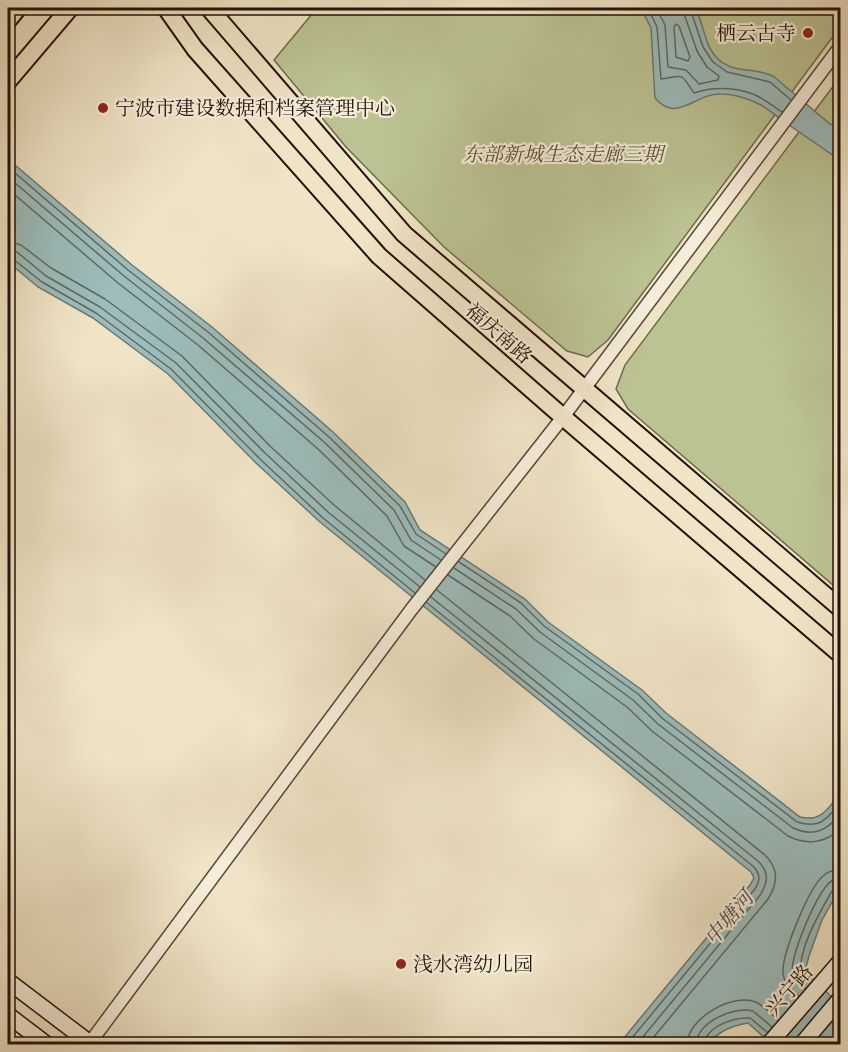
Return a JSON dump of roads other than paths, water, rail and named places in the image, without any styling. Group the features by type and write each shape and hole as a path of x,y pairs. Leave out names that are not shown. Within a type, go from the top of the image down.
{"main road":[{"path":"8,20 18,8"},
{"path":"8,81 70,8"},
{"name":"福庆南路","path":"166,8 195,48 380,256 563,417 840,654"},
{"name":"福庆南路","path":"208,8 404,234 840,608"},
{"name":"兴宁路","path":"769,1044 840,962"},
{"path":"8,981 90,1044"},
{"path":"802,1044 840,999"},
{"path":"8,1015 46,1044"}],"street":[{"path":"90,1044 411,610 563,417 840,47"}],"water":[{"path":"641,8 695,8 709,47 723,63 773,76 830,124 840,128 840,160 764,107 744,98 721,94 703,98 679,108 663,105 655,98 651,28"},
{"name":"中塘河","path":"8,159 132,265 212,327 333,432 405,502 420,530 525,599 548,622 642,690 666,713 800,817 819,816 840,794 840,888 822,920 805,971 840,1005 840,1044 772,1044 748,1023 726,1030 708,1044 619,1044 750,885 754,878 751,872 320,522 256,463 168,374 93,318 38,287 8,262"}],"place":[{"name":"栖云古寺","path":"808,33"},
{"name":"宁波市建设数据和档案管理中心","path":"103,108"},
{"name":"浅水湾幼儿园","path":"401,964"}],"park label":[{"name":"东部新城生态走廊三期","path":"563,154"}]}
